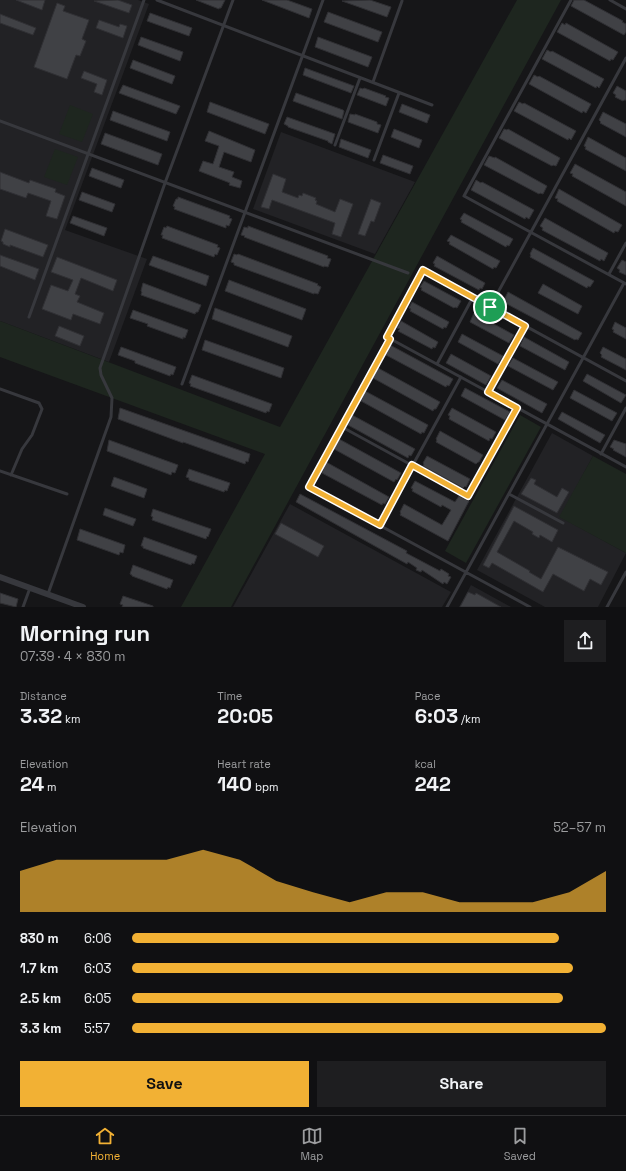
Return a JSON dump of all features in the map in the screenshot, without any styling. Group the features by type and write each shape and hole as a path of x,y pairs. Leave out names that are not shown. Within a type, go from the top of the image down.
{"street":[{"path":"0,577 83,607"}],"lane":[{"path":"29,317 144,0"},
{"path":"157,0 432,105"},
{"path":"48,594 111,417 112,398 101,375 100,368 165,183 233,0"},
{"path":"182,384 323,0"},
{"path":"447,607 625,283 464,196 571,0"},
{"path":"610,0 626,9"},
{"path":"373,82 402,2"},
{"path":"490,307 626,58"},
{"path":"335,145 360,78"},
{"path":"374,160 399,92"},
{"path":"0,121 408,273"},
{"path":"609,274 626,243"},
{"path":"626,381 423,270 387,337 626,467"},
{"path":"437,364 473,297"},
{"path":"488,392 525,326"},
{"path":"390,339 309,487 530,607"},
{"path":"380,525 461,377"},
{"path":"0,389 39,403 42,409 32,435 22,449 11,475"},
{"path":"342,427 468,496 517,408"},
{"path":"601,454 626,408"},
{"path":"0,471 67,494"},
{"path":"509,494 563,523"},
{"path":"607,607 626,572"},
{"path":"24,607 30,588"}],"shaded area":[{"path":"0,0 138,0 149,4 65,230 147,259 109,362 0,321"},
{"path":"517,0 561,0 231,607 181,607 265,454 0,357 0,321 280,427"},
{"path":"70,105 93,114 82,142 59,134"},
{"path":"281,132 415,182 375,254 253,209"},
{"path":"55,149 78,157 67,185 44,177"},
{"path":"520,415 541,427 466,563 445,551"},
{"path":"552,433 593,456 560,517 626,553 598,607 545,607 477,570"},
{"path":"593,456 626,474 626,553 559,517"},
{"path":"290,504 451,592 442,607 233,607"},
{"path":"471,585 511,607 459,607"}],"building":[{"path":"16,0 45,0 42,10"},
{"path":"118,0 132,5 129,13 94,1"},
{"path":"196,0 225,0 219,9"},
{"path":"262,0 287,0 312,9 309,18"},
{"path":"370,0 391,7 387,17 342,1"},
{"path":"574,0 584,0 623,21 622,22 626,24 626,32 624,35 571,6"},
{"path":"57,3 65,6 63,11 89,20 82,39 86,41 80,56 76,55 67,79 34,67"},
{"path":"328,12 382,32 378,42 324,22"},
{"path":"150,13 192,28 189,36 147,21"},
{"path":"0,14 36,28 33,35 0,23"},
{"path":"99,20 119,27 120,24 127,26 123,38 96,28"},
{"path":"562,23 565,25 566,23 618,52 613,60 611,59 610,61 557,32"},
{"path":"141,37 183,52 180,61 138,45"},
{"path":"318,37 372,57 368,67 315,47"},
{"path":"547,50 552,51 604,79 599,88 597,86 596,88 542,59"},
{"path":"133,60 175,76 172,84 130,68"},
{"path":"305,68 354,86 351,93 303,75"},
{"path":"84,71 107,80 102,95 94,92 97,84 81,78"},
{"path":"534,75 539,76 591,104 586,113 583,111 582,113 529,84"},
{"path":"123,85 180,106 176,114 119,93"},
{"path":"617,86 626,91 626,100 623,101 615,97 616,95 613,93"},
{"path":"360,88 364,88 389,98 386,106 357,95"},
{"path":"296,93 343,110 342,119 293,101"},
{"path":"210,102 269,124 265,134 207,112"},
{"path":"519,102 524,103 576,131 571,140 569,138 568,140 514,111"},
{"path":"402,104 430,115 427,123 399,112"},
{"path":"113,111 170,132 167,141 110,120"},
{"path":"603,112 626,124 626,137 600,123 601,122 599,120"},
{"path":"350,114 355,114 377,122 377,124 381,125 378,133 348,122"},
{"path":"287,117 335,134 332,144 328,141 288,127 284,124"},
{"path":"394,129 422,140 419,148 391,137"},
{"path":"504,129 508,129 560,158 556,166 552,166 499,138"},
{"path":"209,131 255,150 251,162 224,152 219,167 234,172 232,177 242,181 240,188 229,185 230,183 199,171 203,161 213,164 219,146 205,141"},
{"path":"105,133 162,154 158,165 101,144"},
{"path":"588,137 626,158 626,171 585,149 586,147 584,146"},
{"path":"341,139 371,150 368,158 339,147"},
{"path":"383,155 413,166 410,174 380,163"},
{"path":"489,156 495,157 547,186 543,194 539,194 484,165"},
{"path":"575,164 626,192 626,206 572,176 573,174 570,173"},
{"path":"92,168 124,180 121,188 89,176"},
{"path":"0,172 29,183 30,180 56,189 55,192 65,196 57,219 46,216 51,201 28,193 26,198 0,189"},
{"path":"273,174 286,179 282,192 298,198 299,195 302,196 303,193 316,198 316,204 335,212 340,199 353,204 341,237 332,234 335,223 272,200 269,209 261,207"},
{"path":"476,180 534,210 529,219 526,217 525,219 471,190"},
{"path":"559,189 622,225 618,232 615,231 614,233 557,201 558,199 555,198"},
{"path":"82,192 115,204 112,212 79,200"},
{"path":"178,197 230,216 229,218 232,219 229,226 226,225 226,228 174,209 175,207 173,206"},
{"path":"371,199 381,203 374,222 371,221 365,236 358,234"},
{"path":"464,213 513,239 509,246 507,245 506,247 461,222 462,220 460,219"},
{"path":"73,216 107,228 104,236 70,223"},
{"path":"545,218 608,253 604,261 601,259 600,261 542,230 543,228 540,226"},
{"path":"167,226 218,245 217,247 220,248 217,255 215,254 214,257 162,238 163,235 161,235 164,227 166,228"},
{"path":"248,226 328,256 327,258 331,259 328,267 324,267 244,237 245,236 241,235 244,227 248,228"},
{"path":"5,229 48,245 43,257 10,245 10,247 3,244 1,241"},
{"path":"451,235 500,261 496,268 494,267 493,269 449,244 450,242 447,241"},
{"path":"533,248 594,281 590,287 588,286 587,288 530,257"},
{"path":"234,254 238,254 318,284 317,285 321,287 318,294 314,294 234,265 234,263 231,262"},
{"path":"0,255 39,269 35,280 0,266"},
{"path":"153,256 209,276 206,286 149,265"},
{"path":"437,256 485,283 482,289 480,288 479,290 434,266 435,264 433,263"},
{"path":"57,257 117,280 113,291 81,278 75,294 80,296 77,302 104,313 100,324 73,314 71,320 42,309 51,285 68,291 73,280 51,272"},
{"path":"622,260 626,262 626,275 619,272 620,270 617,268"},
{"path":"229,280 306,309 302,320 225,291"},
{"path":"424,281 461,301 457,308 454,308 421,290 422,288 420,287"},
{"path":"143,283 201,305 198,312 195,314 141,295"},
{"path":"543,284 582,306 578,314 538,293"},
{"path":"508,292 582,333 578,340 575,340 505,303 506,301 504,300"},
{"path":"412,302 449,322 446,328 444,327 443,329 410,311 411,309 409,308"},
{"path":"215,308 292,336 288,347 212,319"},
{"path":"133,310 188,330 185,338 183,337 183,339 147,326 148,324 130,318"},
{"path":"474,313 514,335 509,343 470,322"},
{"path":"401,321 438,342 435,348 433,347 432,349 398,331 400,329 397,328"},
{"path":"615,322 626,328 626,339 613,332 614,330 612,329"},
{"path":"59,326 84,336 80,346 55,336"},
{"path":"462,334 503,356 498,364 458,342"},
{"path":"524,337 569,362 565,370 520,346"},
{"path":"205,340 284,368 281,378 202,350"},
{"path":"390,345 453,379 449,386 447,385 446,387 386,355"},
{"path":"121,347 176,367 173,375 171,374 170,376 118,355"},
{"path":"603,347 626,359 626,370 601,357 602,355 600,353"},
{"path":"451,354 491,376 486,385 446,363"},
{"path":"513,358 558,382 553,390 508,366"},
{"path":"378,368 440,402 436,409 433,411 373,378"},
{"path":"587,374 626,395 621,403 583,381"},
{"path":"192,375 272,404 269,412 267,411 266,413 190,386 191,384 189,383"},
{"path":"502,380 547,404 542,413 497,388"},
{"path":"465,388 510,412 505,420 461,396"},
{"path":"574,390 617,413 612,421 570,398"},
{"path":"365,391 428,425 424,433 422,432 421,434 361,401"},
{"path":"120,408 250,454 248,462 246,461 245,464 118,419"},
{"path":"452,408 496,432 492,439 490,438 489,441 449,419 450,416 448,415"},
{"path":"562,412 605,435 600,443 558,419"},
{"path":"352,415 415,449 411,456 409,455 408,458 348,425"},
{"path":"440,431 483,455 479,462 476,464 436,442"},
{"path":"339,439 401,473 397,480 396,479 394,482 334,449"},
{"path":"109,440 178,465 175,473 172,472 171,475 107,451"},
{"path":"614,440 626,444 626,457 610,447"},
{"path":"427,456 470,479 466,487 465,486 463,488 423,466"},
{"path":"326,462 389,497 385,504 383,503 382,505 322,473"},
{"path":"189,469 230,483 227,491 225,490 224,492 189,480 189,478 186,477"},
{"path":"114,477 147,489 144,498 111,486"},
{"path":"531,478 536,480 534,484 557,497 562,488 569,492 557,513 521,494"},
{"path":"415,481 455,502 459,496 469,501 448,541 400,515 404,504 442,525 451,510 442,505 441,507 412,491 413,489 411,488"},
{"path":"300,494 407,551 406,553 440,571 441,569 451,577 447,584 444,582 443,584 422,570 421,572 416,570 417,568 408,562 407,564 296,502"},
{"path":"514,506 558,530 552,542 540,535 539,538 532,534 533,532 514,521 497,552 541,579 558,547 608,572 601,585 590,579 584,591 553,574 543,592 492,563 489,568 483,565"},
{"path":"105,508 136,519 133,526 103,515"},
{"path":"153,509 211,529 208,537 207,536 206,539 152,520 153,517 151,516"},
{"path":"281,523 324,546 318,557 275,534"},
{"path":"80,529 125,545 123,553 120,552 119,555 77,540"},
{"path":"144,537 197,556 194,564 192,563 191,565 143,548 143,546 141,546"},
{"path":"133,565 173,580 170,588 168,587 167,589 132,576 130,574"},
{"path":"468,592 475,595 476,593 501,607 460,607"},
{"path":"0,593 18,599 16,607 0,603"},
{"path":"123,596 153,607 122,607 123,605 120,604"}],"route":[{"path":"423,270 490,307 525,326 488,392 517,408 468,496 412,465 380,525 309,487 390,339 387,337 423,270"}]}
